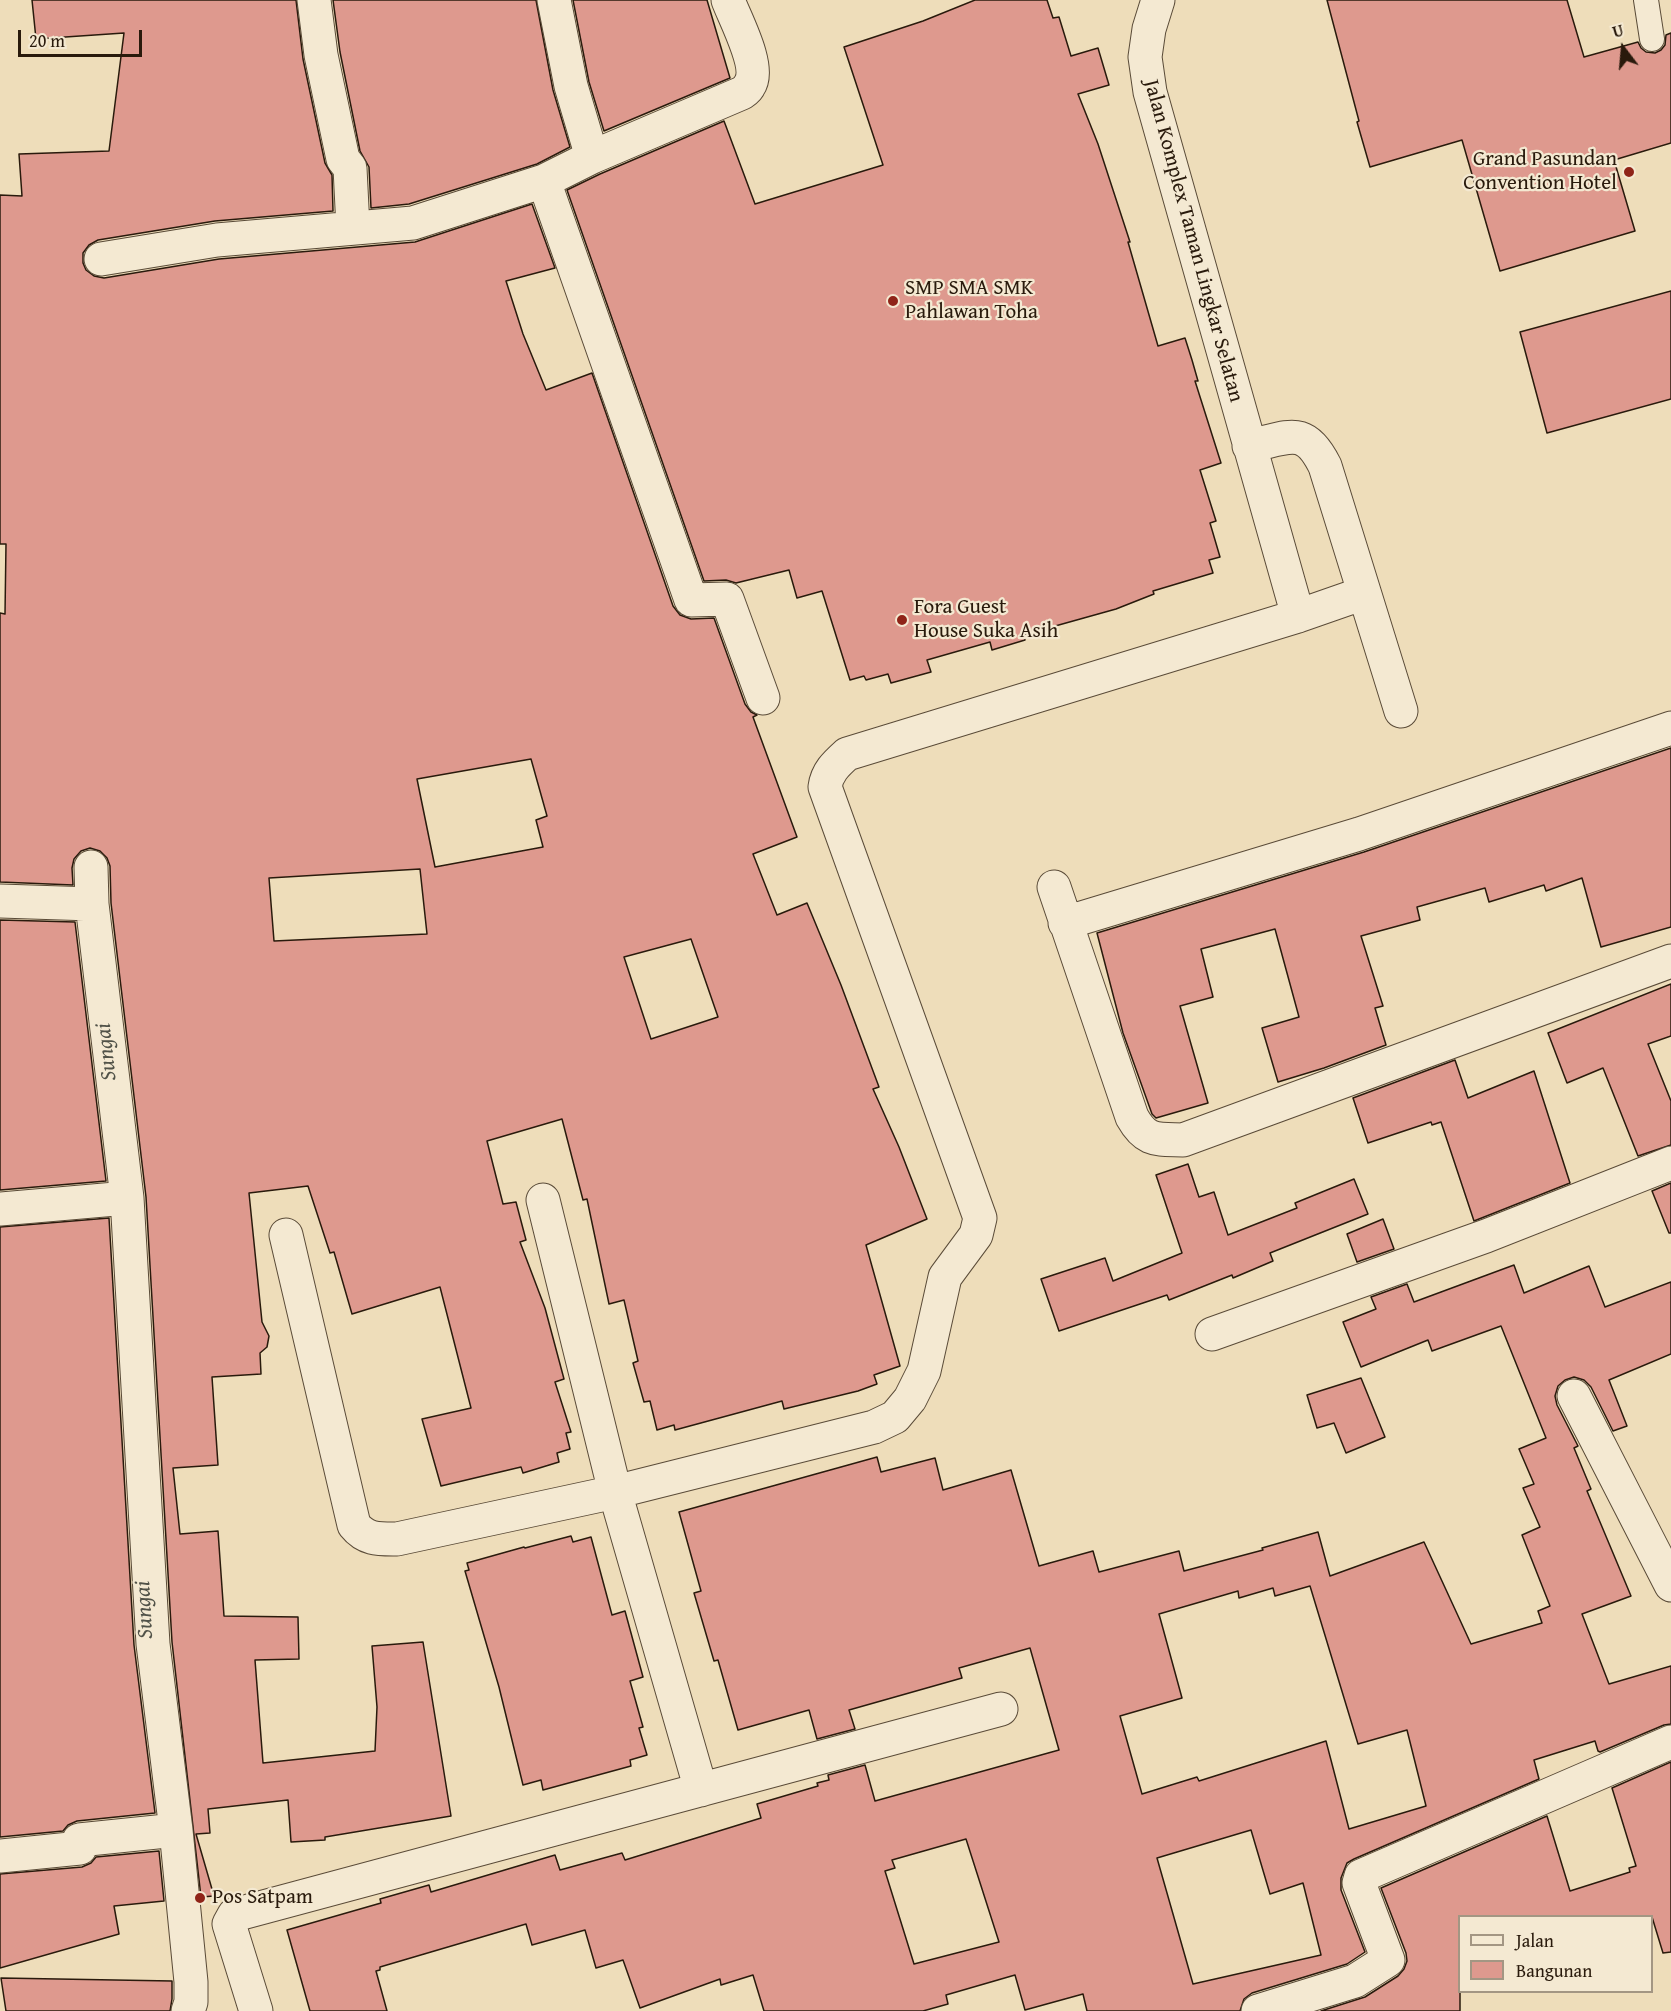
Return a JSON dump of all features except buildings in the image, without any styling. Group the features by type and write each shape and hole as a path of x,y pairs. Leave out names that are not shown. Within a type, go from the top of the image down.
{"street":[{"path":"314,0 321,55 343,159 350,168 353,228"},
{"path":"554,0 571,86 592,157"},
{"path":"101,259 218,240 414,223 544,181 592,157 742,93 750,85 753,72 747,47 728,0"},
{"name":"Jalan Komplex Taman Lingkar Selatan","path":"1158,0 1149,30 1145,57 1150,92 1298,616"},
{"path":"544,181 691,600 727,599 763,698"},
{"path":"1250,446 1299,437 1308,441 1317,450 1325,466 1401,711"},
{"path":"286,1235 354,1525 362,1535 376,1539 397,1539 615,1492 874,1427 895,1417 910,1399 924,1371 945,1277 976,1235 980,1226 980,1218 825,787 826,777 847,754 1298,616 1364,593"},
{"path":"1065,923 1359,834 1671,728"},
{"path":"91,867 92,904 127,1198 153,1644 168,1831 191,1982 191,2001 188,2011"},
{"path":"1054,887 1132,1117 1139,1130 1148,1137 1163,1139 1183,1140 1671,961"},
{"path":"0,902 92,904"},
{"path":"1212,1334 1486,1236 1671,1163"},
{"path":"0,1209 127,1198"},
{"path":"543,1200 615,1492 701,1790"},
{"path":"1574,1396 1671,1585"},
{"path":"256,2011 229,1924 234,1915 1001,1709"},
{"path":"1258,2011 1355,1981 1388,1960 1359,1883 1361,1876 1671,1742"},
{"path":"0,1856 80,1848 79,1840 168,1831"}],"lane":[{"path":"1646,0 1652,39"}],"place":[{"name":"Grand Pasundan Convention Hotel","path":"1629,172"},
{"name":"SMP SMA SMK Pahlawan Toha","path":"893,301"},
{"name":"Fora Guest House Suka Asih","path":"902,620"},
{"name":"Pos Satpam","path":"200,1898"}],"water label":[{"name":"Sungai","path":"107,1052"},
{"name":"Sungai","path":"145,1610"}]}
